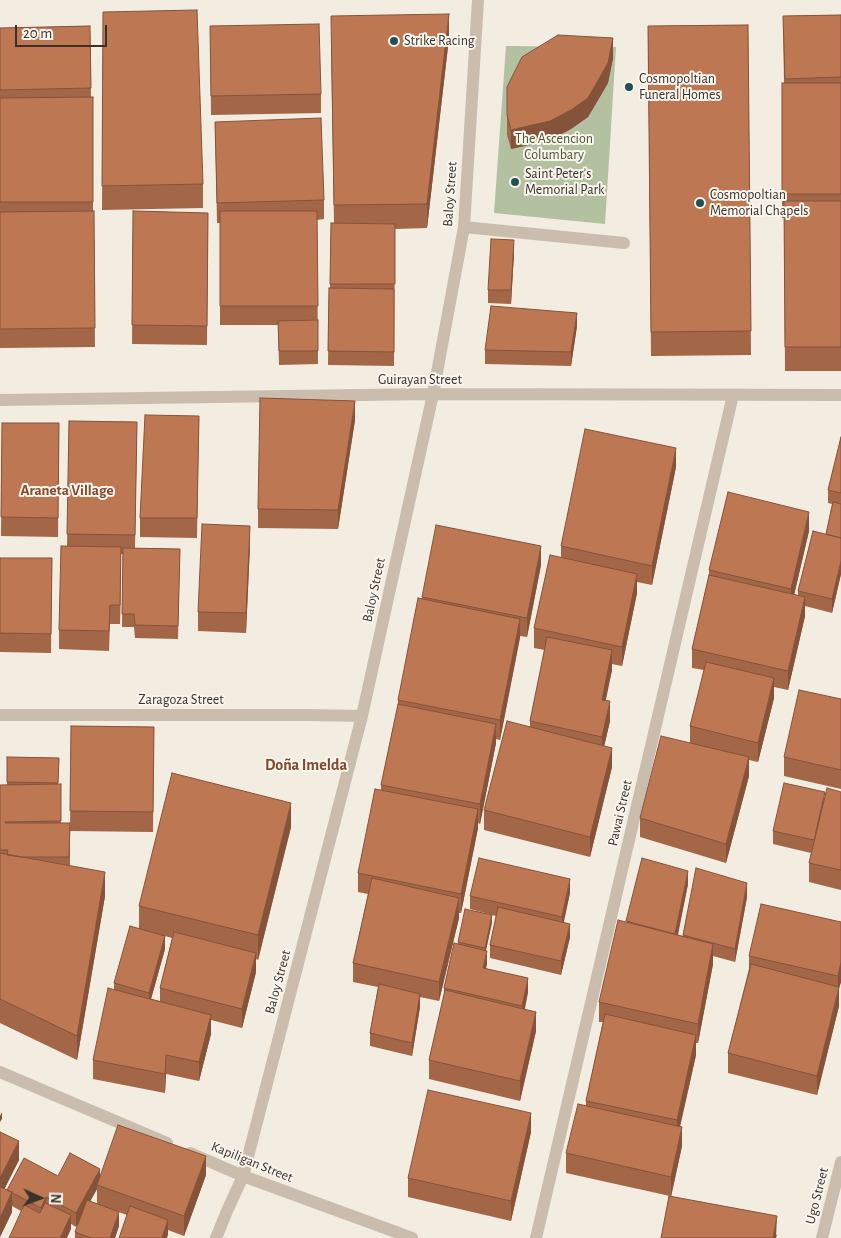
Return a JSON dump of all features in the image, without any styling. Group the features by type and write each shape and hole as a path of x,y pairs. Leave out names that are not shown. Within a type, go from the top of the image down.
{"street":[{"name":"Baloy Street","path":"216,1238 243,1176 362,716 433,394 464,227 478,0"},
{"path":"464,227 624,243"},
{"name":"Guirayan Street","path":"0,400 433,394 841,395"},
{"name":"Pawai Street","path":"536,1238 733,395"},
{"name":"Zaragoza Street","path":"0,715 362,716"},
{"name":"Kapiligan Street","path":"0,1072 243,1176 412,1238"},
{"name":"Ugo Street","path":"822,1238 841,1162"}],"green space":[{"name":"The Ascencion Columbary","path":"506,46 616,47 605,224 494,213"}],"building":[{"path":"197,10 203,184 102,186 103,12"},
{"path":"449,14 427,204 334,205 331,16"},
{"path":"841,15 841,77 785,79 783,16"},
{"path":"319,24 321,94 211,96 210,26"},
{"name":"Cosmopoltian Memorial Chapels","path":"748,25 751,331 651,332 648,26"},
{"path":"90,26 91,88 0,90 0,28"},
{"name":"The Ascencion Columbary","path":"558,35 613,38 608,63 588,98 571,110 550,121 511,130 507,115 507,87 522,57"},
{"path":"782,83 841,83 841,194 782,194"},
{"path":"93,97 93,202 0,202 0,98"},
{"path":"321,118 324,200 217,203 215,122"},
{"path":"784,201 841,201 841,347 785,347"},
{"path":"94,211 95,328 0,329 0,212"},
{"path":"133,211 208,213 207,326 132,325"},
{"path":"220,211 317,211 318,306 220,306"},
{"path":"331,223 395,224 395,284 330,284"},
{"path":"491,239 514,240 511,290 488,290"},
{"path":"329,288 394,289 394,352 328,351"},
{"path":"491,306 577,313 571,352 485,350"},
{"path":"318,320 318,351 279,351 278,321"},
{"path":"260,398 355,401 338,510 258,509"},
{"path":"145,415 199,416 197,518 140,518"},
{"path":"69,421 137,422 135,535 67,534"},
{"path":"2,423 59,423 58,518 1,517"},
{"path":"585,429 676,448 652,566 561,546"},
{"path":"841,437 841,493 828,490"},
{"path":"728,492 809,512 791,589 709,570"},
{"path":"833,502 841,504 841,538 826,534"},
{"path":"202,524 250,526 246,613 198,612"},
{"path":"436,525 541,546 527,618 422,597"},
{"path":"813,531 841,538 841,561 832,599 798,591"},
{"path":"61,546 121,547 120,605 110,605 109,631 59,630"},
{"path":"123,548 180,549 178,626 135,625 134,614 122,614"},
{"path":"550,555 637,574 622,647 534,628"},
{"path":"0,558 52,558 51,634 0,633"},
{"path":"709,575 805,597 788,671 692,649"},
{"path":"418,598 520,619 500,720 398,700"},
{"path":"547,637 612,650 602,700 610,701 602,737 530,721"},
{"path":"706,662 774,678 758,743 690,726"},
{"path":"799,690 841,699 841,770 784,757"},
{"path":"398,704 496,724 480,804 381,785"},
{"path":"507,721 612,748 590,837 484,810"},
{"path":"71,726 154,727 153,812 70,811"},
{"path":"661,736 749,757 726,844 640,818"},
{"path":"7,757 59,758 58,783 7,782"},
{"path":"172,773 291,803 258,935 139,906"},
{"path":"784,783 825,792 814,840 773,831"},
{"path":"61,784 61,821 5,823 70,823 69,857 21,857 7,855 8,850 0,850 0,785"},
{"path":"827,788 841,792 841,870 809,863"},
{"path":"375,789 478,809 461,894 358,873"},
{"path":"0,853 105,872 77,1036 0,999"},
{"path":"479,858 570,879 562,917 470,896"},
{"path":"642,858 688,871 675,934 626,921"},
{"path":"696,868 747,883 735,949 683,935"},
{"path":"372,878 459,898 439,982 353,963"},
{"path":"761,904 841,922 841,962 838,976 749,956"},
{"path":"498,907 570,924 561,961 490,945"},
{"path":"465,909 492,915 485,948 458,942"},
{"path":"618,920 713,944 698,1024 599,1002"},
{"path":"130,926 165,936 149,993 114,983"},
{"path":"174,932 256,953 242,1009 160,988"},
{"path":"454,943 487,951 483,968 528,978 522,1006 444,988"},
{"path":"751,964 839,987 817,1076 728,1053"},
{"path":"379,984 420,994 412,1043 370,1033"},
{"path":"108,988 211,1015 199,1062 166,1055 165,1074 93,1060"},
{"path":"445,990 536,1012 520,1081 429,1060"},
{"path":"605,1014 696,1035 677,1120 586,1101"},
{"path":"428,1090 531,1113 511,1201 408,1178"},
{"path":"578,1104 682,1127 671,1177 566,1153"},
{"path":"118,1125 206,1156 184,1216 97,1185"},
{"path":"0,1132 19,1141 0,1178"},
{"path":"70,1153 100,1169 76,1213 46,1197 41,1208 7,1190 24,1158 58,1176"},
{"path":"0,1187 12,1192 0,1218"},
{"path":"669,1196 777,1216 773,1238 661,1238"},
{"path":"87,1200 119,1212 110,1238 91,1238 75,1232"},
{"path":"45,1203 71,1215 60,1238 9,1238 24,1205 40,1213"},
{"path":"130,1206 168,1220 162,1238 119,1238"}],"place":[{"name":"Strike Racing","path":"394,41"},
{"name":"Cosmopoltian Funeral Homes","path":"629,87"},
{"name":"Saint Peter's Memorial Park","path":"515,182"},
{"name":"Cosmopoltian Memorial Chapels","path":"700,203"}],"district":[{"name":"Araneta Village","path":"67,490"},
{"name":"Doña Imelda","path":"306,765"}]}
